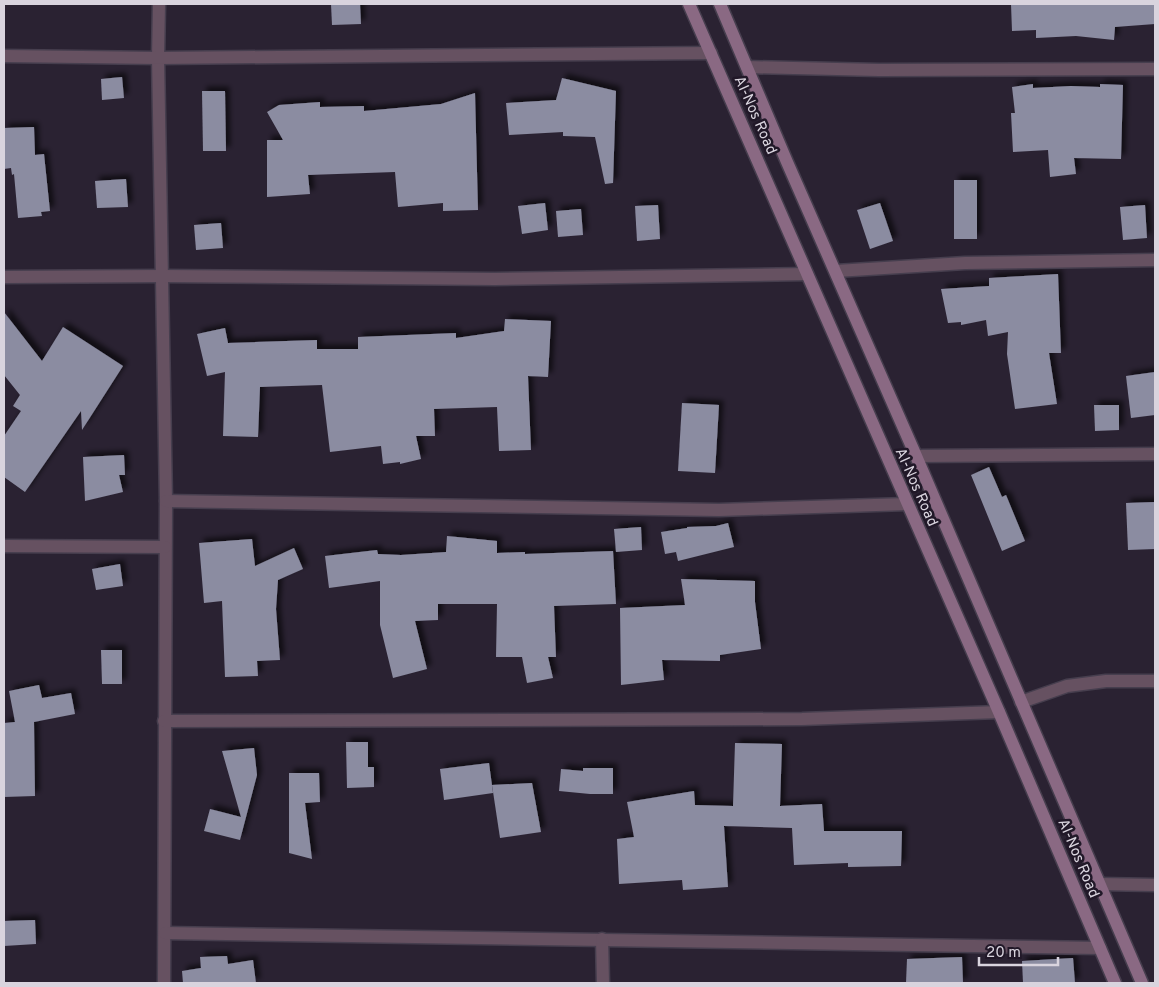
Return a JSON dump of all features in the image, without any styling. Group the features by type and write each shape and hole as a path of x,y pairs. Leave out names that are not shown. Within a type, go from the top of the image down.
{"main road":[{"name":"Al-Nos Road","path":"689,4 999,712 1115,983"},
{"name":"Al-Nos Road","path":"720,4 786,162 836,271 1142,983"}],"street":[{"path":"159,4 158,58 166,501 164,547 164,983"},
{"path":"4,56 158,58 711,53"},
{"path":"747,67 879,70 1155,69"},
{"path":"836,271 965,263 1155,260"},
{"path":"4,277 162,276 495,279 807,274"},
{"path":"916,456 1155,454"},
{"path":"166,501 719,510 907,504"},
{"path":"4,546 164,547"},
{"path":"1021,702 1066,686 1106,680 1155,681"},
{"path":"164,721 792,719 999,712"},
{"path":"1100,884 1155,884"},
{"path":"164,933 1100,948"},
{"path":"602,939 603,983"}],"building":[{"path":"331,4 360,4 361,24 332,25"},
{"path":"1011,4 1155,4 1155,24 1115,27 1114,40 1076,36 1036,38 1036,30 1012,31"},
{"path":"122,77 124,98 102,100 101,79"},
{"path":"562,78 616,91 613,183 605,184 595,137 563,136 563,132 509,135 506,103 556,100"},
{"path":"1033,84 1033,88 1100,87 1100,84 1123,85 1121,159 1074,158 1076,174 1050,177 1048,150 1013,152 1011,113 1015,113 1012,87"},
{"path":"202,91 225,91 226,151 203,151"},
{"path":"475,93 478,210 443,211 443,203 398,207 395,172 308,175 310,194 267,197 267,140 283,140 267,112 279,105 320,102 320,107 364,106 364,111 441,104"},
{"path":"34,127 35,155 44,154 50,211 41,212 42,216 18,218 14,174 12,175 11,168 4,169 4,128"},
{"path":"126,179 128,207 97,208 95,181"},
{"path":"954,180 977,180 977,239 954,239"},
{"path":"545,203 548,230 522,234 518,206"},
{"path":"880,203 893,241 870,249 857,210"},
{"path":"658,205 660,239 637,241 635,206"},
{"path":"1145,205 1147,238 1123,240 1120,207"},
{"path":"581,209 583,235 558,237 556,211"},
{"path":"221,223 223,248 196,250 194,225"},
{"path":"1058,274 1061,353 1049,353 1057,404 1015,409 1007,354 1008,332 988,336 986,320 961,325 961,322 948,323 941,289 989,286 989,278"},
{"path":"4,312 42,361 63,327 123,366 82,430 81,411 25,492 4,477 4,436 21,411 13,406 20,395 4,375"},
{"path":"505,319 551,321 548,377 528,376 531,450 499,451 497,407 434,409 435,436 416,436 421,459 400,464 400,462 383,464 381,446 330,452 322,385 260,387 258,437 223,436 225,372 207,376 197,334 225,328 228,343 317,340 317,349 358,349 358,337 456,333 456,338 504,331"},
{"path":"1155,372 1155,415 1131,418 1126,376"},
{"path":"682,403 719,405 715,473 678,471"},
{"path":"1094,405 1119,405 1119,430 1095,431"},
{"path":"124,455 125,475 119,475 123,492 85,501 83,457"},
{"path":"989,467 1002,497 1006,495 1025,541 1002,551 971,475"},
{"path":"1155,502 1155,549 1128,550 1126,503"},
{"path":"728,523 734,547 678,561 676,552 665,554 661,532"},
{"path":"641,527 642,550 616,552 614,529"},
{"path":"447,536 497,541 497,553 613,551 616,604 554,606 556,657 548,657 553,678 527,683 522,657 496,657 497,604 438,604 438,620 415,621 427,669 393,678 380,625 380,581 329,588 325,556 377,550 378,554 401,555 446,552"},
{"path":"252,539 255,566 294,548 303,569 278,580 276,609 280,660 257,661 258,676 225,677 222,601 204,603 199,543"},
{"path":"120,564 123,586 96,590 92,569"},
{"path":"681,579 755,581 755,602 761,649 720,655 720,661 662,660 664,680 621,685 620,608 685,605"},
{"path":"101,650 122,650 122,684 102,684"},
{"path":"39,685 42,698 71,693 75,714 34,722 35,796 4,797 4,723 15,722 9,691"},
{"path":"346,742 368,742 368,767 374,767 374,787 347,788"},
{"path":"735,743 782,744 780,806 822,804 824,831 902,831 901,866 848,867 848,863 794,865 792,828 724,826 728,887 683,890 682,880 619,884 617,839 634,837 627,802 694,791 695,805 733,806"},
{"path":"254,748 257,775 240,840 204,831 210,809 241,817 222,751"},
{"path":"489,763 493,793 444,800 440,769"},
{"path":"583,768 613,768 613,794 559,791 561,769 583,771"},
{"path":"289,773 319,773 320,802 305,803 312,859 289,853"},
{"path":"532,783 541,832 500,838 492,785"},
{"path":"35,920 36,944 4,946 4,921"},
{"path":"227,956 228,964 253,960 256,983 183,983 182,971 201,968 200,957"},
{"path":"962,957 963,983 906,983 907,959"},
{"path":"1073,958 1075,983 1023,983 1022,961"}]}
